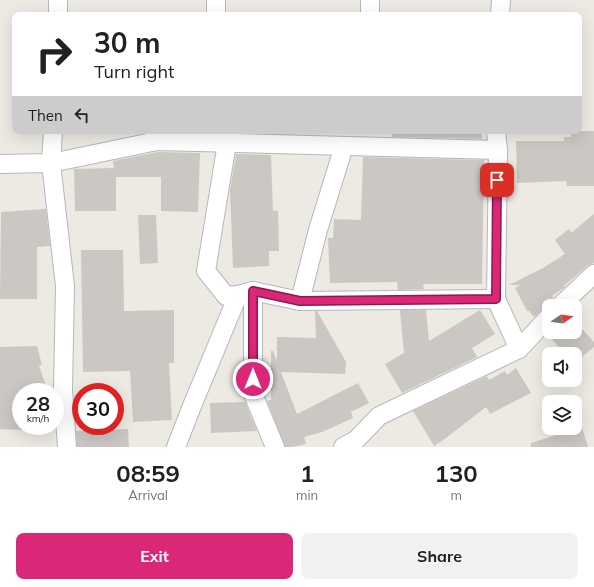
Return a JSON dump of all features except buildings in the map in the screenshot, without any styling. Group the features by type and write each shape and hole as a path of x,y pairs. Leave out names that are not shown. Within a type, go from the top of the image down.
{"street":[{"path":"58,0 58,12"},
{"path":"216,0 216,12"},
{"path":"370,0 370,12"},
{"path":"500,12 501,0"},
{"path":"53,134 51,163 65,286 63,390 67,447"},
{"path":"496,134 498,150 496,299 519,349"},
{"path":"220,139 206,270 226,296 246,293 300,301 496,299"},
{"path":"0,164 51,163 157,141 220,139 344,146 366,139 498,150"},
{"path":"300,301 318,230 344,146"},
{"path":"567,299 594,274"},
{"path":"176,447 192,406 246,293"},
{"path":"246,293 253,394 275,447"},
{"path":"352,445 380,416 519,349 542,325"}],"route":[{"path":"253,379 253,291 300,301 496,299 497,180"}]}
